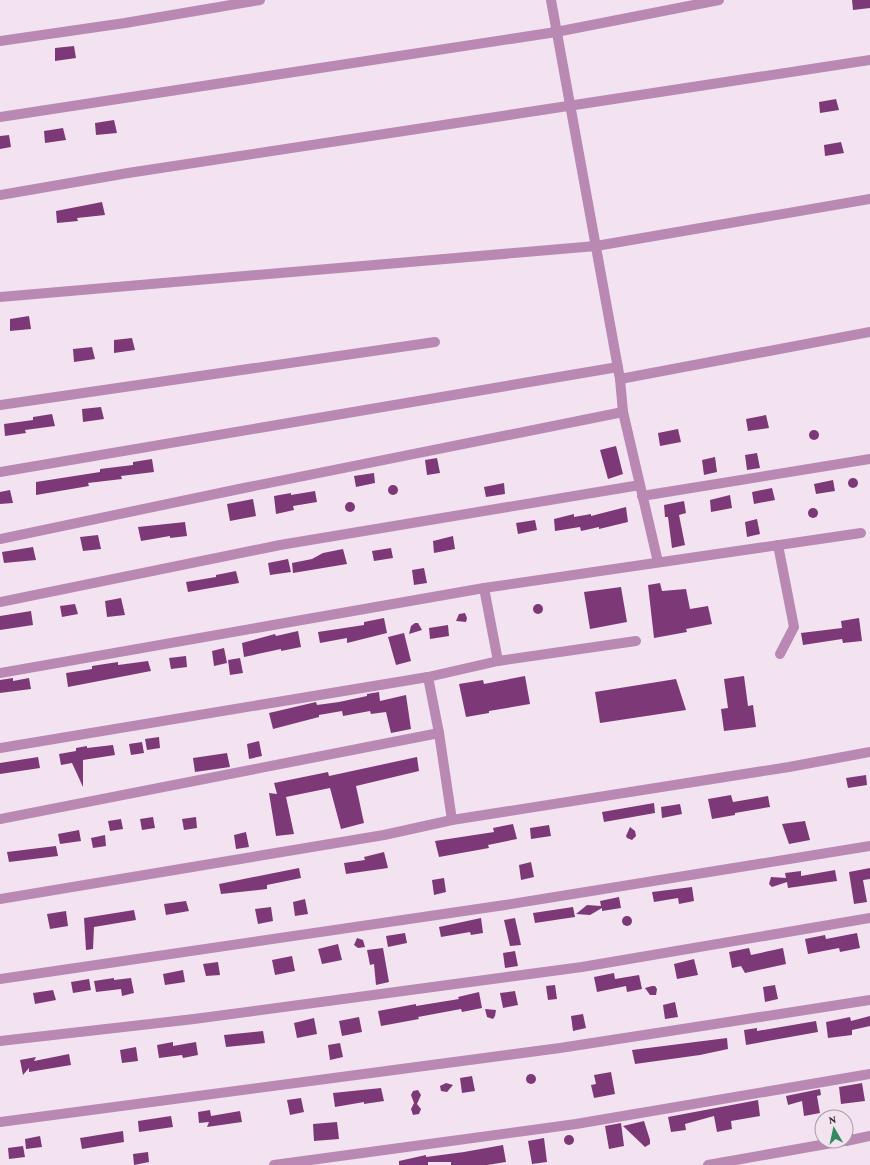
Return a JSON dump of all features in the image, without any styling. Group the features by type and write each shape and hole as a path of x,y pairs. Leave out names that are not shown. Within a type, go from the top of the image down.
{"street":[{"path":"0,41 125,23 260,0"},
{"path":"551,0 618,366 623,412 658,562"},
{"path":"0,117 556,32 719,0"},
{"path":"0,195 870,60"},
{"path":"0,297 596,246 870,199"},
{"path":"620,379 870,332"},
{"path":"0,405 435,342"},
{"path":"0,472 618,366"},
{"path":"0,539 252,486 623,412"},
{"path":"642,496 870,459"},
{"path":"0,602 280,545 640,485"},
{"path":"0,673 484,588 861,533"},
{"path":"778,545 794,627 780,654"},
{"path":"484,588 498,661"},
{"path":"0,748 428,677 498,661 636,641"},
{"path":"428,677 439,733 452,820"},
{"path":"0,819 439,733"},
{"path":"0,899 384,835 452,820 781,768 870,752"},
{"path":"0,979 505,905 870,846"},
{"path":"0,1040 194,1019 582,967 870,918"},
{"path":"0,1122 560,1048 870,1000"},
{"path":"274,1165 576,1124 870,1074"},
{"path":"854,1139 870,1136"},
{"path":"708,1165 814,1146"}],"building":[{"path":"852,0 870,0 870,8 853,10"},
{"path":"74,46 76,58 55,61 55,48"},
{"path":"836,99 839,110 820,113 819,102"},
{"path":"114,120 117,133 96,135 95,123"},
{"path":"63,128 66,140 45,143 44,131"},
{"path":"9,135 11,147 0,149 0,136"},
{"path":"841,142 844,153 825,156 824,145"},
{"path":"102,202 105,215 77,218 78,221 57,223 56,211"},
{"path":"29,316 31,329 10,331 10,319"},
{"path":"132,338 135,350 114,353 114,340"},
{"path":"92,347 95,359 74,362 73,349"},
{"path":"101,407 104,419 83,422 82,409"},
{"path":"52,414 55,426 25,430 26,433 5,436 4,424 33,420 33,417"},
{"path":"766,415 769,428 748,431 746,419"},
{"path":"678,429 681,442 660,446 658,433"},
{"path":"812,430 816,430 819,435 816,440 812,440 809,437 809,433"},
{"path":"616,446 623,474 608,479 600,450"},
{"path":"757,453 760,468 747,470 745,455"},
{"path":"715,457 717,472 704,475 702,460"},
{"path":"437,458 440,473 427,475 425,460"},
{"path":"152,459 154,472 121,476 122,479 88,483 89,486 36,495 36,482 100,472 100,469 133,465 133,462"},
{"path":"374,473 375,483 356,487 354,476"},
{"path":"851,478 855,478 857,479 857,487 851,488 848,485 848,481"},
{"path":"833,480 835,491 816,494 814,484"},
{"path":"504,483 505,494 486,497 484,487"},
{"path":"391,485 395,485 398,490 395,495 391,495 388,492 388,488"},
{"path":"772,488 775,500 754,504 752,492"},
{"path":"10,490 13,503 0,504 0,492"},
{"path":"315,491 317,502 293,506 294,510 276,514 274,496"},
{"path":"730,495 732,508 711,512 710,500"},
{"path":"253,499 256,516 230,521 227,504"},
{"path":"684,501 686,513 679,515 685,545 672,548 668,517 665,517 664,505"},
{"path":"348,502 352,502 355,507 352,512 348,512 345,509 345,505"},
{"path":"626,507 628,522 599,529 599,527 581,531 580,527 555,531 554,519 574,514 574,517 591,514 591,516"},
{"path":"811,508 815,508 818,513 815,518 811,518 808,515 808,511"},
{"path":"757,519 760,534 747,537 745,522"},
{"path":"535,520 537,530 518,534 516,523"},
{"path":"185,522 187,536 170,538 170,536 141,541 138,527"},
{"path":"98,535 101,549 83,551 80,537"},
{"path":"453,536 455,549 434,553 433,541"},
{"path":"33,547 36,560 4,563 2,552"},
{"path":"391,548 393,558 374,561 372,551"},
{"path":"343,549 347,564 293,573 292,563 312,559 323,553"},
{"path":"288,559 291,572 270,575 268,563"},
{"path":"424,568 427,583 414,585 412,570"},
{"path":"236,571 239,583 188,592 186,582 216,577 216,575"},
{"path":"660,583 662,591 686,589 690,609 708,606 712,624 686,629 687,632 654,638 648,585"},
{"path":"621,587 627,622 590,629 584,592"},
{"path":"121,598 125,615 107,617 105,601"},
{"path":"75,604 78,614 62,617 60,606"},
{"path":"536,604 540,604 543,609 540,614 536,614 533,611 533,607"},
{"path":"31,611 33,625 0,630 0,616"},
{"path":"465,613 467,618 466,622 456,621 459,614"},
{"path":"384,618 387,633 347,643 347,638 320,643 318,632 364,625 364,622"},
{"path":"859,618 862,641 843,643 842,639 803,645 801,633 842,628 841,621"},
{"path":"418,623 422,630 409,634 411,626"},
{"path":"448,625 449,636 430,639 429,628"},
{"path":"298,631 301,647 281,651 281,649 244,657 242,643 275,634 276,636"},
{"path":"404,633 411,661 396,665 388,637"},
{"path":"224,648 227,663 214,666 212,651"},
{"path":"186,656 187,667 171,669 169,658"},
{"path":"240,658 243,673 230,675 228,660"},
{"path":"148,661 151,671 68,687 66,673 92,669 92,666 118,662 118,665"},
{"path":"525,676 530,704 489,711 489,713 466,717 459,684 483,680 484,684"},
{"path":"744,676 748,706 753,705 756,727 724,731 721,709 728,708 724,679"},
{"path":"13,678 13,681 29,678 31,689 0,693 0,680"},
{"path":"676,679 686,710 600,723 595,692"},
{"path":"379,692 380,701 406,695 411,729 391,733 386,712 371,714 370,711 343,716 342,711 319,715 319,717 273,729 269,713 316,702 317,705 339,702"},
{"path":"159,737 160,748 147,750 145,739"},
{"path":"259,741 262,756 249,759 247,744"},
{"path":"142,742 144,753 131,755 129,744"},
{"path":"113,745 115,755 83,760 83,787 72,763 61,765 59,754 76,751 76,748 87,746 87,748"},
{"path":"227,753 230,767 195,772 193,758"},
{"path":"38,757 40,768 0,774 0,763"},
{"path":"417,757 419,771 356,786 364,823 341,829 330,788 286,797 294,834 276,836 269,793 277,794 274,783 328,772 329,776"},
{"path":"866,775 867,785 848,788 846,778"},
{"path":"731,795 733,802 768,796 770,807 735,813 735,815 712,819 708,799"},
{"path":"654,803 655,813 604,822 602,812"},
{"path":"680,804 682,814 662,818 661,807"},
{"path":"153,817 155,828 142,830 140,819"},
{"path":"196,817 197,828 184,830 182,819"},
{"path":"121,819 123,829 110,831 108,821"},
{"path":"805,821 810,840 789,844 782,824"},
{"path":"513,824 517,839 488,845 489,848 439,857 435,841 494,832 493,828"},
{"path":"549,825 551,836 531,839 530,828"},
{"path":"630,827 635,831 636,836 632,840 626,836"},
{"path":"79,830 81,841 60,844 58,834"},
{"path":"246,832 249,847 236,849 234,835"},
{"path":"105,835 106,846 93,848 91,838"},
{"path":"56,846 58,856 9,862 7,852"},
{"path":"384,852 388,868 346,874 344,863 365,860 364,857"},
{"path":"531,862 534,877 521,880 519,865"},
{"path":"299,868 301,878 267,885 267,889 221,894 219,884"},
{"path":"870,868 870,879 863,880 867,902 854,904 849,872"},
{"path":"835,870 837,881 788,888 787,882 772,887 769,884 771,877 786,878 785,873 801,871 801,876"},
{"path":"444,878 446,892 434,895 432,880"},
{"path":"692,887 694,901 679,904 678,898 654,902 652,892"},
{"path":"619,897 621,908 602,911 602,908 590,915 576,914 587,905 601,906 600,901"},
{"path":"305,899 308,914 295,916 293,902"},
{"path":"186,901 189,911 166,915 164,904"},
{"path":"271,907 273,921 258,924 255,909"},
{"path":"573,907 575,917 535,923 533,913"},
{"path":"134,910 136,920 94,927 93,949 86,950 84,918"},
{"path":"66,911 68,926 50,929 47,914"},
{"path":"625,916 629,916 632,921 629,926 625,926 622,923 622,919"},
{"path":"481,918 483,933 471,935 470,932 441,937 439,927"},
{"path":"515,918 521,945 510,946 504,920"},
{"path":"405,933 407,943 388,947 386,936"},
{"path":"857,933 860,948 840,952 839,948 808,954 805,939 825,935 826,939"},
{"path":"357,938 363,940 365,947 358,948 354,945"},
{"path":"338,944 342,960 322,964 318,949"},
{"path":"383,948 389,982 376,985 374,964 370,965 367,950"},
{"path":"749,948 751,955 783,948 786,964 745,973 741,966 732,968 729,952"},
{"path":"515,951 518,966 505,968 503,953"},
{"path":"292,956 295,971 275,975 272,960"},
{"path":"694,959 698,975 677,979 674,964"},
{"path":"218,962 220,975 206,976 203,964"},
{"path":"183,970 185,982 165,985 163,974"},
{"path":"614,973 615,979 639,975 642,989 627,992 626,986 597,992 594,977"},
{"path":"114,978 114,980 131,978 134,993 122,996 121,989 96,992 94,981"},
{"path":"89,979 91,990 73,993 71,982"},
{"path":"555,985 557,999 548,1000 546,986"},
{"path":"775,985 778,999 765,1002 763,987"},
{"path":"655,986 657,989 656,995 650,995 645,988"},
{"path":"53,990 56,1000 35,1004 33,993"},
{"path":"515,991 518,1005 503,1008 500,993"},
{"path":"479,992 482,1008 462,1012 461,1009 381,1026 378,1011 416,1004 416,1006 459,999 458,997"},
{"path":"675,1002 678,1017 665,1019 663,1005"},
{"path":"485,1009 496,1010 493,1019 487,1017"},
{"path":"583,1014 586,1028 573,1031 571,1016"},
{"path":"870,1016 870,1026 852,1030 852,1035 828,1038 826,1022 850,1017 851,1021"},
{"path":"359,1017 362,1032 342,1036 339,1021"},
{"path":"314,1018 317,1034 297,1038 294,1023"},
{"path":"816,1021 818,1032 746,1045 744,1030 757,1028 757,1031"},
{"path":"263,1031 265,1043 226,1047 224,1035"},
{"path":"727,1038 728,1049 700,1055 635,1064 632,1050"},
{"path":"173,1042 173,1046 196,1042 198,1055 183,1058 182,1055 159,1058 157,1045"},
{"path":"340,1043 343,1057 330,1060 328,1045"},
{"path":"136,1047 138,1061 122,1063 120,1050"},
{"path":"69,1054 71,1065 29,1072 29,1068 23,1075 20,1060 36,1057 34,1061"},
{"path":"611,1072 615,1094 594,1098 591,1085 596,1084 594,1075"},
{"path":"529,1074 533,1074 535,1075 535,1083 529,1084 526,1081 526,1077"},
{"path":"472,1076 475,1091 462,1093 460,1078"},
{"path":"446,1083 453,1085 447,1092 441,1091 440,1086"},
{"path":"862,1083 865,1101 841,1104 839,1087"},
{"path":"381,1088 384,1101 364,1104 364,1102 335,1107 333,1093"},
{"path":"820,1089 821,1095 817,1096 819,1109 814,1109 814,1114 804,1116 802,1101 788,1105 786,1096"},
{"path":"418,1090 421,1095 417,1104 421,1109 419,1114 413,1115 411,1109 414,1103 411,1095 413,1091"},
{"path":"301,1098 304,1112 290,1115 287,1100"},
{"path":"758,1100 760,1116 731,1121 732,1129 717,1132 714,1116 685,1124 686,1130 671,1132 668,1117"},
{"path":"210,1110 211,1116 240,1111 242,1122 207,1127 209,1122 199,1123 198,1112"},
{"path":"171,1116 173,1127 139,1132 138,1121"},
{"path":"644,1121 650,1140 650,1144 645,1147 623,1126"},
{"path":"337,1122 339,1139 314,1141 313,1124"},
{"path":"621,1123 624,1146 609,1149 605,1126"},
{"path":"123,1131 124,1142 82,1149 80,1138"},
{"path":"569,1135 574,1140 569,1145 564,1140"},
{"path":"40,1136 42,1147 26,1149 25,1139"},
{"path":"544,1138 547,1162 532,1164 528,1141"},
{"path":"503,1145 506,1162 487,1165 451,1165 451,1162 428,1162 428,1165 399,1165 399,1161 426,1155 426,1157"},
{"path":"23,1146 25,1157 9,1159 8,1148"},
{"path":"148,1152 149,1162 134,1165 133,1154"}]}
